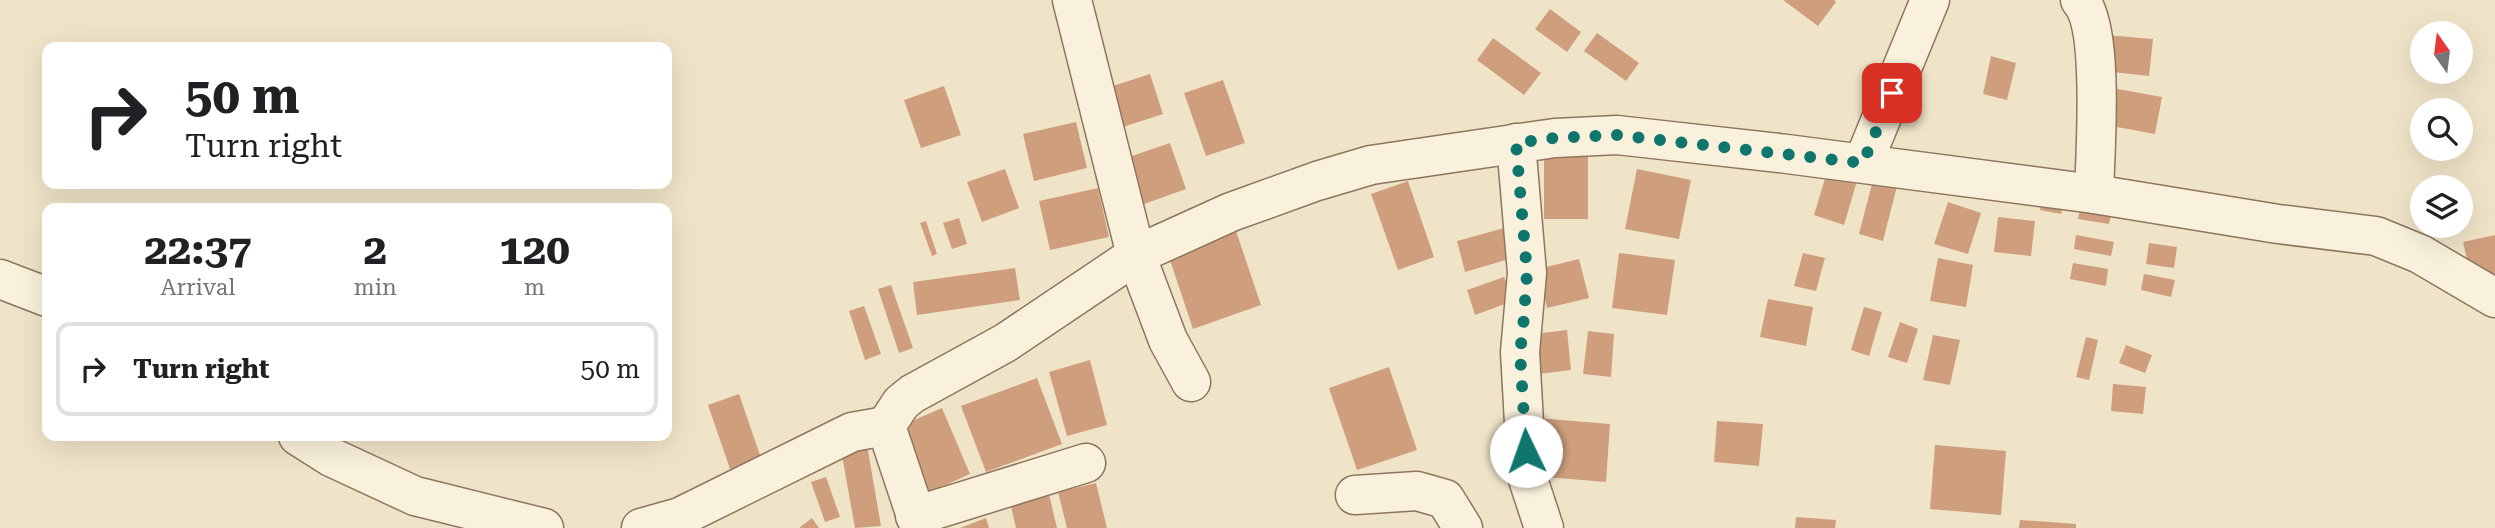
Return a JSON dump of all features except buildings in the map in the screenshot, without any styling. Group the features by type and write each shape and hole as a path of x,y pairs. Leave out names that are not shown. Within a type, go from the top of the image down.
{"street":[{"path":"1072,0 1136,255 1168,340 1191,382"},
{"path":"1863,163 1930,0"},
{"path":"2080,0 2092,30 2096,70 2094,194"},
{"path":"641,528 680,517 852,432 886,426 901,403 912,394 1005,343 1136,255 1231,212 1371,164 1555,138 1616,135 1863,163 2376,236 2420,254 2495,298"},
{"path":"1516,143 1527,273 1520,352 1527,476 1544,528"},
{"path":"0,279 42,296"},
{"path":"886,426 918,522 1086,463"},
{"path":"306,441 331,457 415,496 544,528"},
{"path":"1355,495 1417,491 1445,499 1464,528"}],"route":[{"path":"1526,451 1520,352 1527,273 1516,143 1616,135 1863,163 1892,93"}]}
